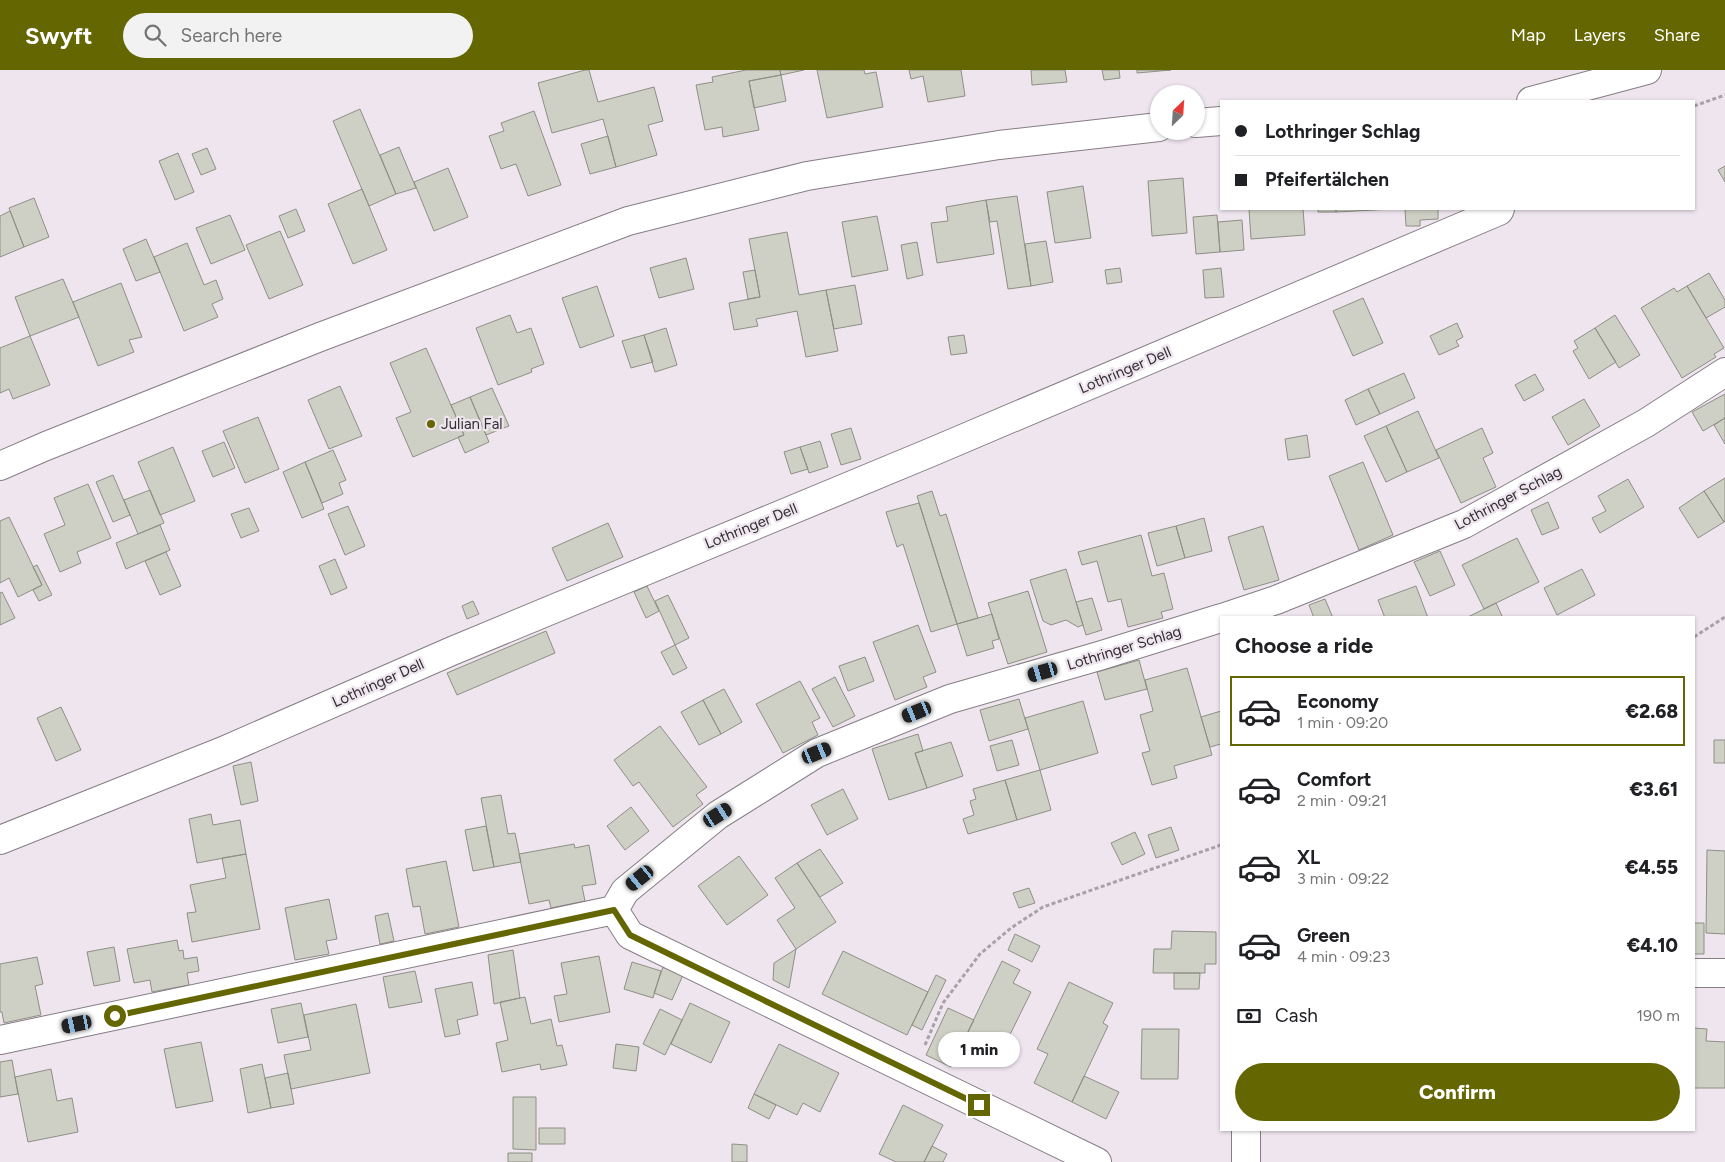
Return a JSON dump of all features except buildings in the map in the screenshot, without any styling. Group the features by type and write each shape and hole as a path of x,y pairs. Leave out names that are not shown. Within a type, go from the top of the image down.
{"street":[{"path":"1535,100 1648,70"},
{"path":"1205,122 1220,121"},
{"path":"0,466 320,337 628,221 807,176 999,145 1150,128"},
{"name":"Lothringer Dell","path":"0,840 223,751 452,651 934,451 1500,210"},
{"name":"Lothringer Schlag","path":"1228,616 1276,600 1464,524 1646,423 1725,372"},
{"name":"Lothringer Schlag","path":"614,910 625,891 718,815 817,753 950,699 1220,619"},
{"path":"0,1040 614,910 630,935 1097,1162"},
{"path":"1695,973 1725,973"},
{"path":"1246,1131 1246,1162"}],"path":[{"path":"1695,106 1725,95"},
{"path":"1695,636 1725,617"},
{"path":"929,1034 943,1003 980,954 1011,928 1043,907 1220,845"}],"place":[{"name":"Julian Fal","path":"431,424"}],"route":[{"path":"115,1016 614,910 630,935 979,1105"}]}
